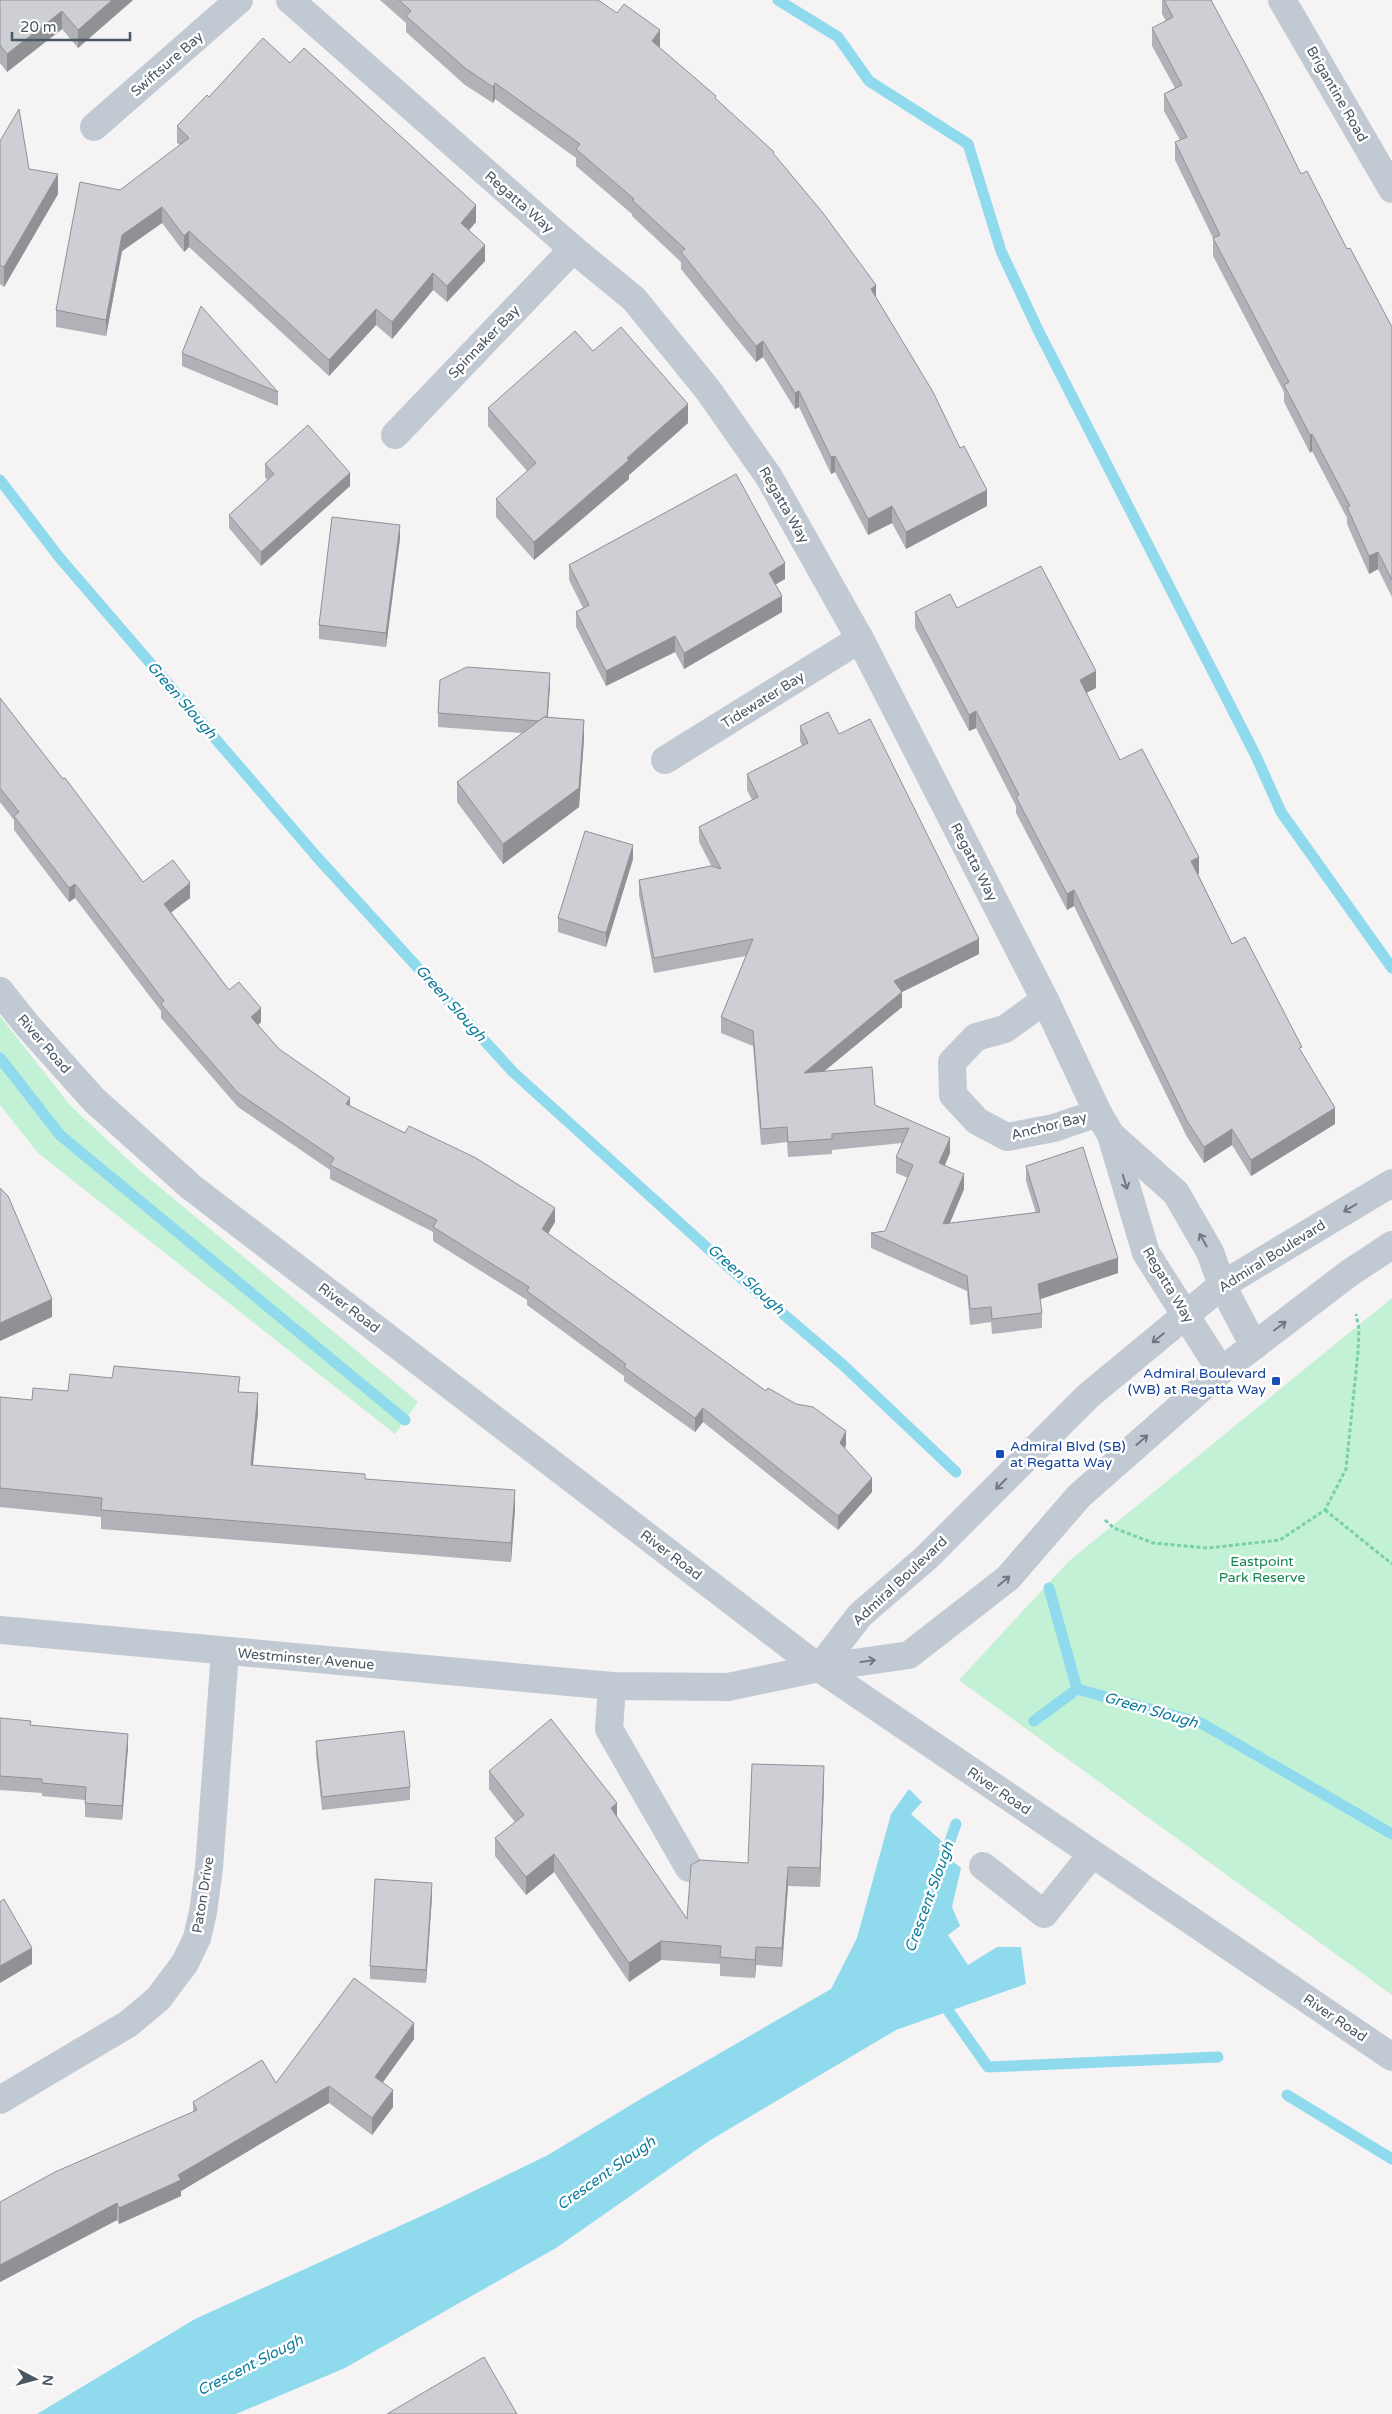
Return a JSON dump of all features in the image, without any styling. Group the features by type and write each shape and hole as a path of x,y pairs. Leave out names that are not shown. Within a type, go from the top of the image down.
{"street":[{"name":"Swiftsure Bay","path":"94,127 239,0"},
{"name":"Regatta Way","path":"290,0 572,249 634,299 708,390 769,477 860,639 1045,1000 1104,1124 1146,1253 1221,1371"},
{"name":"Brigantine Road","path":"1282,0 1392,189"},
{"name":"Spinnaker Bay","path":"395,435 572,249"},
{"name":"Tidewater Bay","path":"665,760 860,639"},
{"name":"River Road","path":"0,990 27,1025 94,1100 191,1187 819,1668 1392,2057"},
{"name":"Anchor Bay","path":"1045,1000 1005,1029 976,1037 952,1062 953,1094 977,1121 1007,1137 1054,1128 1104,1124"},
{"name":"Regatta Way","path":"1104,1124 1176,1193 1210,1252 1222,1285 1254,1346"},
{"name":"Admiral Boulevard","path":"819,1668 860,1615 926,1558 1088,1396 1222,1285 1392,1183"},
{"path":"819,1668 910,1655 1008,1578 1079,1496 1221,1371 1348,1274 1392,1245"},
{"name":"Westminster Avenue","path":"0,1630 612,1686 728,1687 819,1668"},
{"name":"Paton Drive","path":"0,2100 128,2024 158,1999 185,1963 197,1938 208,1877 225,1652"},
{"path":"612,1686 609,1729 689,1868"},
{"path":"983,1866 1044,1914 1092,1854"}],"path":[{"path":"1103,1518 1114,1528 1153,1543 1208,1548 1280,1540 1325,1510 1346,1469 1358,1352 1359,1329 1356,1314"},
{"path":"1325,1510 1392,1564"}],"green space":[{"path":"0,1016 69,1104 138,1169 418,1402 395,1434 38,1153 0,1105"},
{"name":"Eastpoint Park Reserve","path":"1392,1298 1392,1995 959,1680 1069,1561"}],"water":[{"path":"909,1789 922,1802 911,1814 944,1843 938,1849 961,1868 952,1907 960,1926 948,1935 968,1965 997,1947 1021,1947 1026,1984 896,2030 709,2141 556,2248 345,2368 236,2414 37,2414 195,2319 439,2208 548,2155 831,1989 857,1938 891,1814"}],"building":[{"path":"0,0 112,0 78,30 62,11 7,54 0,45"},
{"path":"399,0 598,0 617,13 624,4 660,30 652,41 716,96 715,98 774,152 823,213 876,285 871,289 933,392 960,448 964,446 987,490 906,532 892,506 868,519 835,456 831,457 799,391 795,393 763,341 756,346 681,252 685,249 632,200 634,199 576,149 580,144 495,83 493,87 465,68 406,16 411,11"},
{"path":"1164,0 1211,0 1262,95 1301,174 1307,171 1347,249 1350,248 1392,327 1392,580 1378,552 1369,556 1347,507 1350,506 1284,385 1289,382 1213,238 1220,235 1175,142 1187,137 1164,94 1182,85 1152,28 1173,17"},
{"path":"263,38 290,63 304,48 476,205 461,223 485,245 447,286 433,273 392,322 376,309 329,360 189,231 184,236 162,207 122,235 106,320 56,310 80,182 120,190 189,138 177,126 207,95 209,97"},
{"path":"19,109 29,169 58,174 4,267 0,265 0,141"},
{"path":"201,306 278,392 182,353"},
{"path":"621,327 688,404 627,458 629,460 534,542 496,499 536,463 488,408 575,331 593,351"},
{"path":"308,425 350,473 261,552 229,515 274,474 265,464"},
{"path":"736,474 785,563 769,573 782,596 684,653 675,636 606,671 576,612 589,605 569,565"},
{"path":"332,517 400,525 386,633 319,625"},
{"path":"1041,566 1096,671 1080,680 1120,760 1142,749 1199,857 1191,861 1232,944 1245,937 1302,1047 1299,1048 1335,1108 1251,1160 1232,1129 1204,1147 1187,1121 1074,890 1067,894 1016,797 1019,795 976,711 969,715 915,612 950,594 957,608"},
{"path":"467,667 550,673 547,717 539,721 438,713 440,680"},
{"path":"0,698 63,779 65,778 143,882 173,860 190,883 164,904 229,990 239,982 261,1008 251,1017 279,1049 350,1098 346,1104 405,1133 409,1126 476,1158 555,1208 542,1229 766,1391 768,1388 796,1404 813,1407 846,1431 840,1443 872,1478 838,1516 703,1408 695,1418 624,1367 626,1364 527,1291 529,1287 433,1227 437,1220 330,1165 334,1158 238,1093 161,1004 164,1001 75,884 69,888 14,816 19,812 0,788"},
{"path":"828,712 839,734 870,719 979,939 894,981 902,992 804,1073 872,1067 875,1105 950,1138 939,1163 964,1174 943,1224 1040,1212 1026,1166 1083,1147 1118,1258 1038,1284 1042,1313 992,1319 991,1307 970,1309 967,1276 871,1233 885,1231 913,1165 896,1157 909,1128 832,1134 832,1139 788,1142 787,1127 761,1129 753,1031 721,1017 753,939 654,958 639,880 711,866 721,869 699,827 758,797 747,774 808,743 800,726"},
{"path":"544,717 584,720 579,788 503,844 457,782"},
{"path":"585,831 633,845 606,933 558,918"},
{"path":"0,1188 8,1196 52,1299 0,1323"},
{"path":"114,1366 240,1377 238,1392 258,1393 251,1465 365,1474 365,1479 515,1490 511,1543 101,1510 102,1498 0,1488 0,1397 32,1400 33,1388 68,1391 70,1374 112,1378"},
{"path":"0,1718 31,1721 30,1725 128,1734 122,1806 85,1803 86,1787 42,1783 42,1779 0,1776"},
{"path":"551,1719 617,1803 611,1808 687,1919 691,1865 700,1860 748,1863 752,1764 824,1766 820,1868 788,1867 782,1948 756,1947 755,1960 720,1957 721,1946 661,1941 629,1963 554,1854 526,1877 495,1838 524,1815 489,1771"},
{"path":"404,1731 410,1787 322,1797 316,1741"},
{"path":"375,1879 432,1883 426,1970 370,1966"},
{"path":"4,1899 32,1948 0,1966 0,1902"},
{"path":"354,1978 414,2023 375,2077 393,2090 372,2118 329,2086 178,2175 181,2180 119,2208 117,2203 0,2265 0,2202 55,2172 197,2110 193,2102 262,2060 276,2083"},
{"path":"484,2357 517,2414 387,2414"}],"waterway":[{"path":"778,0 838,37 869,81 968,144 1001,251 1038,330 1255,754 1281,812 1392,968"},
{"name":"Green Slough","path":"0,480 59,557 316,856 513,1072 734,1272 843,1365 956,1472"},
{"path":"0,1058 60,1135 405,1420"},
{"name":"Green Slough","path":"1049,1588 1077,1689"},
{"name":"Green Slough","path":"1077,1689 1201,1723 1392,1834"},
{"path":"1034,1721 1077,1689"},
{"name":"Crescent Slough","path":"940,1869 956,1824"},
{"path":"940,1999 988,2067 1218,2057"},
{"path":"1287,2095 1392,2159"}],"place":[{"name":"Admiral Boulevard (WB) at Regatta Way","path":"1276,1381"},
{"name":"Admiral Blvd (SB) at Regatta Way","path":"1000,1454"}]}
